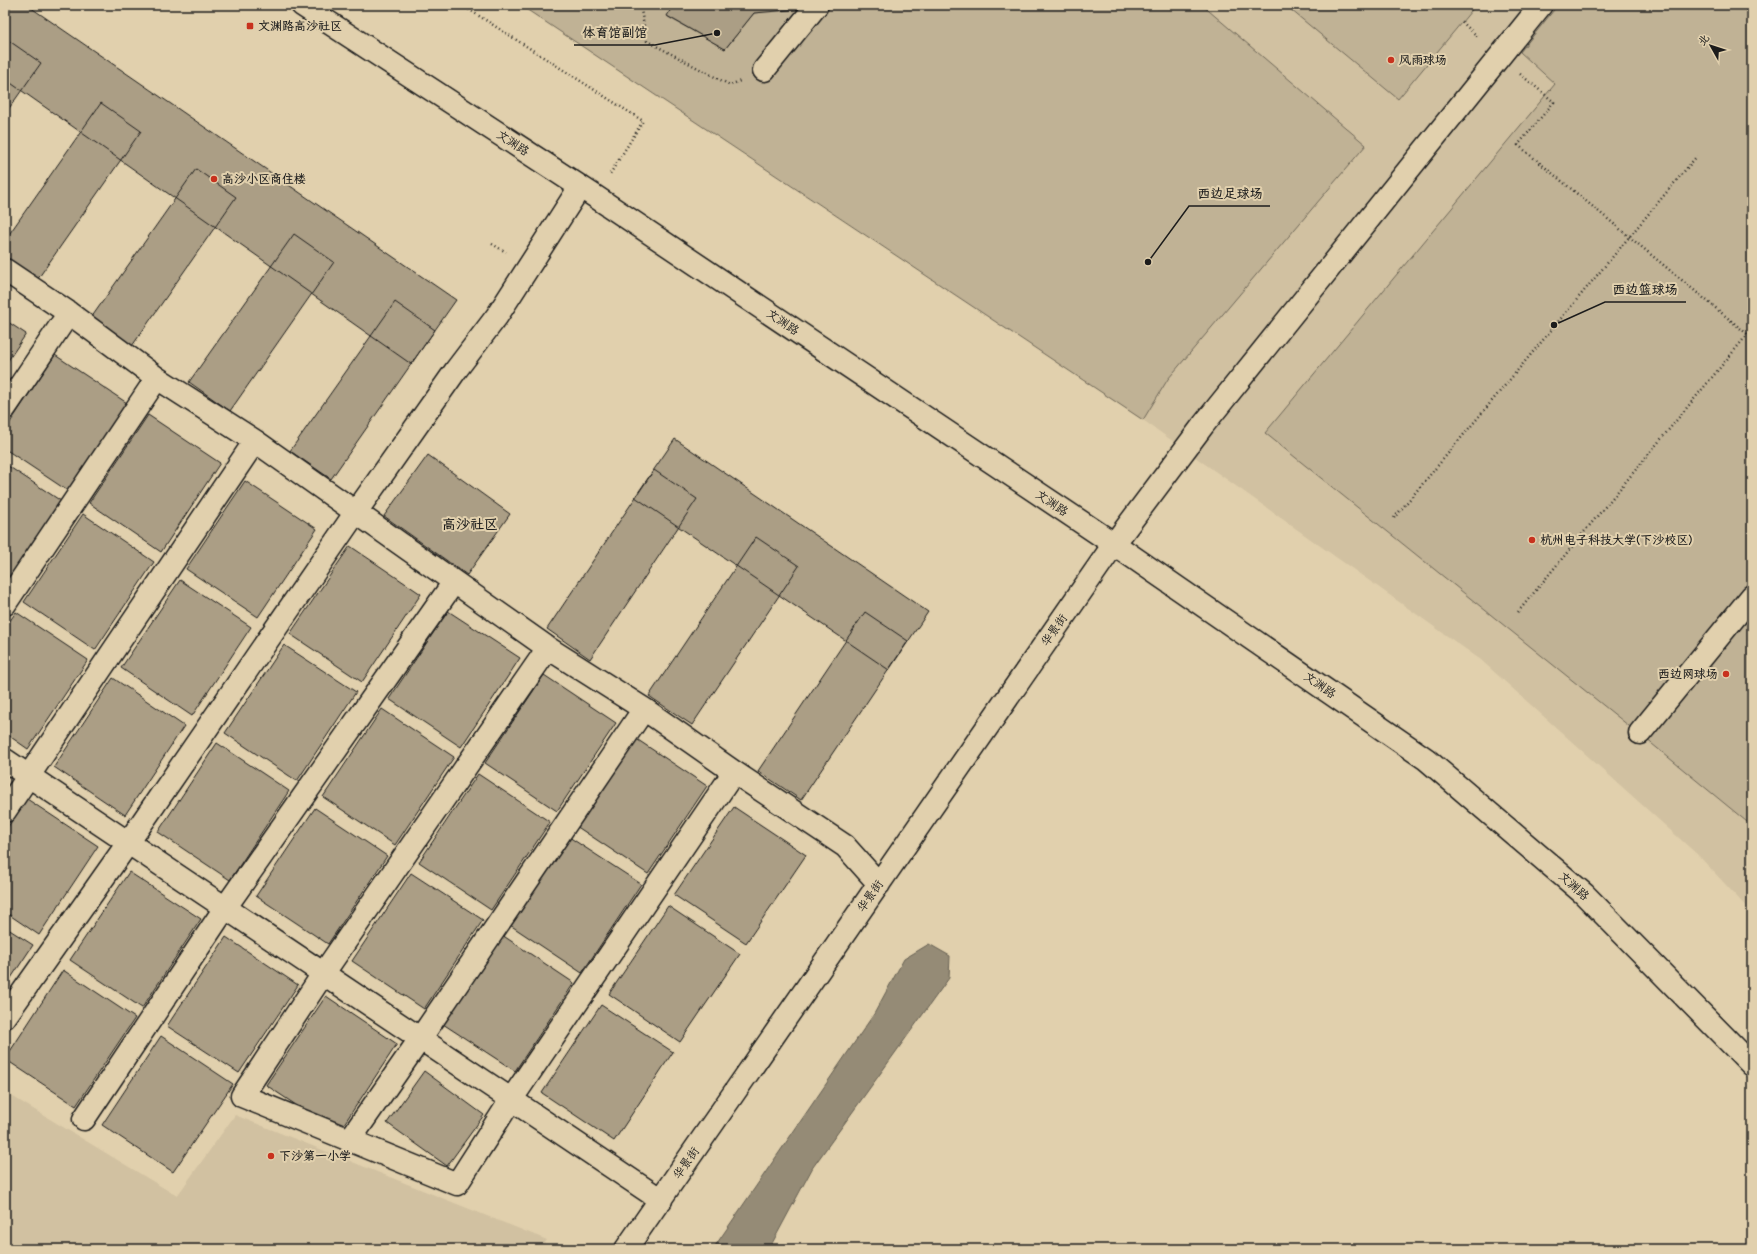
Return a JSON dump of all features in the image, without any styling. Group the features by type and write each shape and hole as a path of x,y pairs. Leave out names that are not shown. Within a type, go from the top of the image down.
{"street":[{"name":"文渊路","path":"302,5 580,187 1114,544 1426,759 1584,894 1752,1065"},
{"path":"764,70 817,5"},
{"name":"华景街","path":"626,1249 1114,544 1204,424 1541,5"},
{"path":"5,1017 128,843 356,512 456,370 497,316 580,187"},
{"path":"5,270 69,313 157,378 255,441 548,648 644,709 734,772 845,846 879,884"},
{"path":"5,408 69,313"},
{"path":"5,604 157,378"},
{"path":"5,811 255,441"},
{"path":"84,1119 225,908 454,582"},
{"path":"1640,733 1752,596"},
{"path":"548,648 323,974 242,1096 457,1184 512,1100 734,772"},
{"path":"349,1141 644,709"},
{"path":"5,760 660,1200"}],"path":[{"path":"462,5 643,121"},
{"path":"640,5 646,41 730,85 764,70"},
{"path":"1462,22 1499,57 1554,102 1518,145 1752,338"},
{"path":"1394,518 1697,156"},
{"path":"1518,612 1752,328"}],"shaded area":[{"name":"杭州电子科技大学(下沙校区)","path":"520,5 1752,5 1752,913 1699,856 1481,660 1143,420"},
{"path":"520,5 673,5 668,17 725,49 754,13 805,5 1202,5 1366,145 1168,379 1143,420"},
{"name":"风雨球场","path":"1285,5 1476,5 1398,99"},
{"path":"1558,5 1752,5 1752,586 1634,730 1265,433 1555,84 1520,52"},
{"name":"西边网球场","path":"1752,608 1752,826 1646,739"},
{"path":"929,944 950,956 949,978 813,1167 769,1249 713,1249 874,1014 904,959"},
{"name":"下沙第一小学","path":"5,1092 177,1196 235,1115 547,1240 540,1249 5,1249"}],"building":[{"name":"高沙小区商住楼","path":"5,5 27,5 456,300 411,364 5,79"},
{"path":"673,5 805,5 802,9 754,13 725,49 667,16"},
{"path":"5,38 41,63 5,114"},
{"path":"101,103 141,131 37,280 5,258 5,240"},
{"path":"196,169 236,197 132,346 91,318"},
{"path":"294,234 334,262 230,411 189,382"},
{"path":"395,302 435,330 331,479 290,451"},
{"path":"5,320 26,334 5,365"},
{"path":"55,355 127,403 68,491 5,449 5,430"},
{"path":"148,415 220,463 161,552 89,503"},
{"path":"675,439 928,612 889,670 635,497"},
{"path":"428,455 510,514 467,575 384,516"},
{"path":"5,464 61,501 5,586"},
{"path":"654,470 697,499 590,659 547,629"},
{"path":"245,481 317,529 258,617 186,569"},
{"path":"83,514 154,562 95,650 24,602"},
{"path":"756,537 799,566 692,725 649,696"},
{"path":"350,546 421,594 362,682 290,634"},
{"path":"180,580 251,627 192,716 121,668"},
{"path":"448,611 520,658 461,747 389,699"},
{"path":"16,612 88,660 28,749 5,733 5,628"},
{"path":"865,612 908,641 801,800 758,771"},
{"path":"284,645 356,692 297,781 225,733"},
{"path":"544,675 616,723 557,811 485,763"},
{"path":"113,678 184,726 125,815 54,767"},
{"path":"382,709 454,757 395,845 323,797"},
{"path":"635,738 707,786 648,874 576,826"},
{"path":"217,743 289,791 230,880 158,832"},
{"path":"478,774 550,822 491,910 419,862"},
{"path":"27,799 98,846 39,935 5,912 5,831"},
{"path":"734,807 806,855 746,943 674,895"},
{"path":"315,808 387,856 328,944 256,896"},
{"path":"569,837 641,884 582,973 510,925"},
{"path":"129,872 201,919 142,1008 70,960"},
{"path":"411,873 483,920 424,1009 352,961"},
{"path":"668,906 740,954 680,1042 609,994"},
{"path":"5,927 33,945 5,987"},
{"path":"502,935 574,983 515,1071 443,1024"},
{"path":"226,937 298,985 239,1073 167,1026"},
{"path":"63,970 135,1018 76,1106 5,1059"},
{"path":"326,996 397,1044 338,1133 266,1085"},
{"path":"601,1005 673,1052 614,1141 542,1093"},
{"path":"161,1036 233,1084 173,1172 102,1125"},
{"path":"424,1071 484,1115 447,1166 387,1123"}],"place":[{"name":"文渊路高沙社区","path":"250,26"},
{"name":"体育馆副馆","path":"717,33"},
{"name":"风雨球场","path":"1391,60"},
{"name":"高沙小区商住楼","path":"214,179"},
{"name":"西边足球场","path":"1148,262"},
{"name":"西边篮球场","path":"1554,325"},
{"name":"杭州电子科技大学(下沙校区)","path":"1532,540"},
{"name":"西边网球场","path":"1726,674"},
{"name":"下沙第一小学","path":"271,1156"}],"district":[{"name":"高沙社区","path":"470,524"}]}
